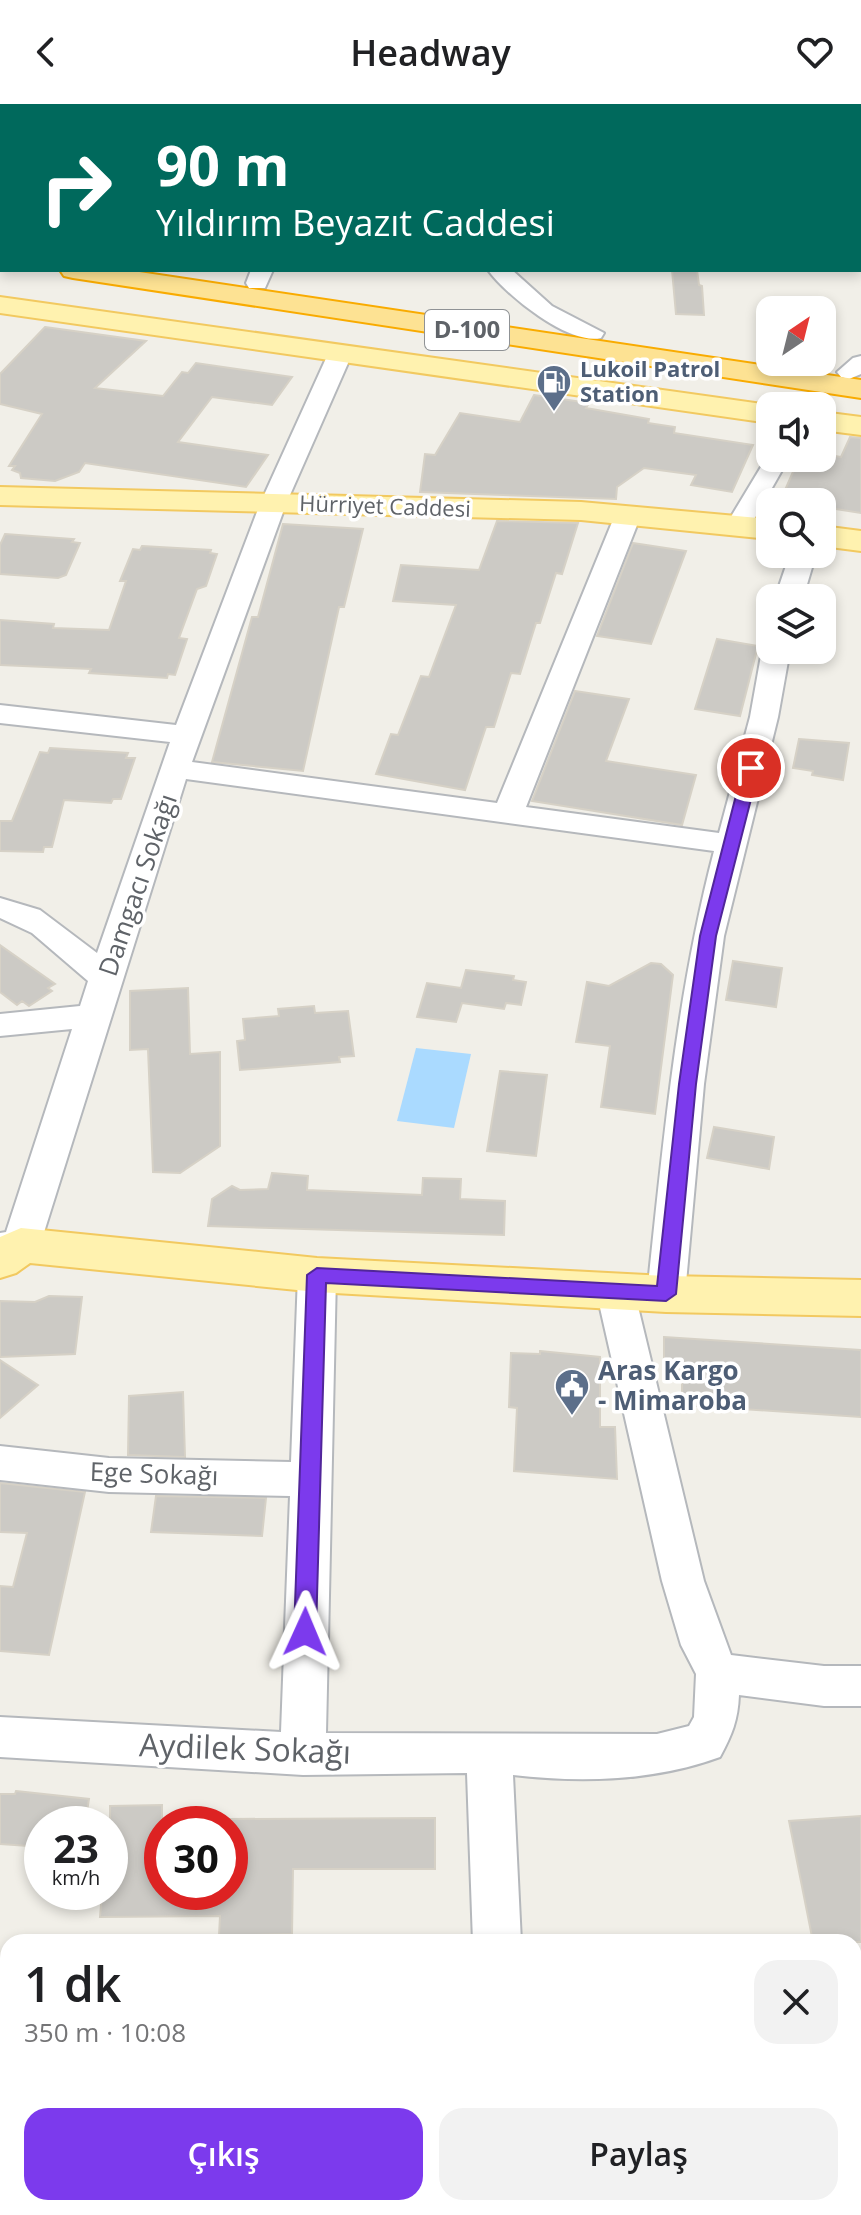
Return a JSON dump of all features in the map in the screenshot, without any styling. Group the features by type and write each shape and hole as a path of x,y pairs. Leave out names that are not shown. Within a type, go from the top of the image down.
{"highway":[{"name":"D-100","path":"86,272 372,316 756,365"},
{"name":"D-100","path":"201,272 260,276 756,364"},
{"name":"D-100","path":"836,370 858,374"},
{"name":"D-100","path":"836,372 858,374"}],"main road":[{"path":"0,305 756,412"},
{"path":"372,316 388,360"},
{"path":"667,400 710,390 756,370"},
{"path":"836,423 861,426"},
{"name":"Hürriyet Caddesi","path":"0,496 628,515 755,527"},
{"path":"836,538 861,541"},
{"path":"7,1251 317,1275 666,1294 861,1298"}],"street":[{"path":"501,272 544,311 593,333"},
{"name":"Damgacı Sokağı","path":"7,1251 273,503 340,354"},
{"path":"755,527 773,472"},
{"path":"508,814 628,515"},
{"path":"666,1294 687,1084 708,936 764,717 773,664"},
{"path":"0,714 188,735"},
{"path":"177,769 732,844"},
{"path":"0,908 11,909 41,926 106,979"},
{"path":"0,1025 93,1016"},
{"path":"303,1754 308,1479 317,1275"},
{"path":"615,1290 683,1581 703,1645 718,1673 824,1686 861,1686"},
{"name":"Ege Sokağı","path":"0,1463 109,1475 308,1479"},
{"name":"Aydilek Sokağı","path":"0,1737 303,1754 490,1752 536,1757 657,1755 704,1742 716,1720 718,1673"},
{"path":"490,1752 489,1809 497,1934"}],"water":[{"path":"416,1048 471,1054 454,1128 397,1121"}],"building":[{"path":"672,272 697,272 699,285 702,286 704,315 676,314"},
{"path":"45,327 146,341 95,388 163,396 182,372 188,373 196,363 292,377 272,405 212,397 178,442 268,455 246,487 85,463 79,472 55,481 21,478 20,473 12,470 15,466 9,466 42,414 0,404 0,374"},
{"path":"534,395 589,403 586,408 649,419 648,423 675,427 674,433 753,445 732,492 691,485 696,475 644,468 617,487 616,499 420,492 425,454 435,455 460,413 520,422"},
{"path":"850,437 861,438 861,513 836,509 836,488 786,488 793,472 836,472 836,456 841,457"},
{"path":"497,521 578,523 562,574 556,573 540,623 536,623 520,674 511,673 494,727 486,727 465,790 376,774 391,734 398,735 421,676 429,677 456,605 393,601 401,565 479,570"},
{"path":"283,524 363,529 344,607 339,607 303,771 212,762 252,617 258,617"},
{"path":"5,534 74,539 72,542 80,543 66,575 58,578 0,574 0,545"},
{"path":"633,543 686,551 651,644 597,636"},
{"path":"142,546 211,550 210,553 217,554 206,586 197,589 179,638 187,639 175,675 168,674 167,678 89,673 91,669 0,665 0,620 54,624 53,628 109,630 126,581 120,581 133,549 140,550"},
{"path":"717,639 756,646 740,716 695,709"},
{"path":"575,691 629,699 606,761 696,775 682,825 532,801"},
{"path":"799,739 849,743 843,780 793,768"},
{"path":"50,748 128,753 126,758 135,758 121,799 113,799 111,803 64,800 52,847 44,847 43,852 0,851 0,821 12,821 40,752 48,753"},
{"path":"0,945 55,984 48,988 52,991 29,1006 22,1001 17,1005 0,992"},
{"path":"733,961 782,968 776,1007 726,1000"},
{"path":"651,963 661,964 673,975 655,1114 601,1107 610,1046 576,1042 587,982 609,986"},
{"path":"466,970 514,976 513,980 526,982 521,1005 506,1003 504,1009 462,1003 456,1022 417,1017 427,983 461,988"},
{"path":"188,988 190,1054 220,1052 220,1146 180,1173 153,1172 148,1049 130,1050 130,991"},
{"path":"314,1006 315,1013 348,1011 354,1056 339,1057 340,1062 240,1070 237,1041 245,1040 243,1019 279,1016 278,1009"},
{"path":"500,1071 547,1075 536,1156 487,1151"},
{"path":"714,1127 774,1137 769,1169 707,1158"},
{"path":"272,1173 308,1176 307,1190 422,1195 423,1178 461,1179 460,1199 505,1201 504,1235 208,1226 212,1199 232,1186 240,1190 268,1189"},
{"path":"49,1296 82,1297 75,1354 0,1357 0,1301 35,1302"},
{"path":"664,1337 861,1350 861,1417 682,1405 682,1364 664,1363"},
{"path":"540,1351 600,1357 600,1427 615,1427 617,1479 514,1471 517,1408 509,1407 511,1353 540,1354"},
{"path":"0,1360 38,1385 0,1418"},
{"path":"183,1392 185,1457 128,1455 129,1396"},
{"path":"0,1483 85,1492 49,1655 0,1651 0,1586 13,1587 27,1533 0,1532"},
{"path":"156,1496 266,1498 262,1536 151,1532"},
{"path":"16,1791 89,1799 88,1806 24,1806 24,1846 0,1844 0,1794 15,1794"},
{"path":"162,1805 144,1806 144,1910 248,1910 248,1819 435,1818 435,1869 293,1869 292,1934 219,1934 220,1916 100,1917 101,1910 128,1910 128,1806 110,1806"},
{"path":"861,1816 861,1934 811,1934 789,1821"}],"place":[{"name":"Lukoil Patrol Station","path":"554,413"},
{"name":"Aras Kargo - Mimaroba","path":"572,1417"}],"route":[{"path":"305,1632 317,1275 666,1294 687,1084 708,936 751,768"}]}
